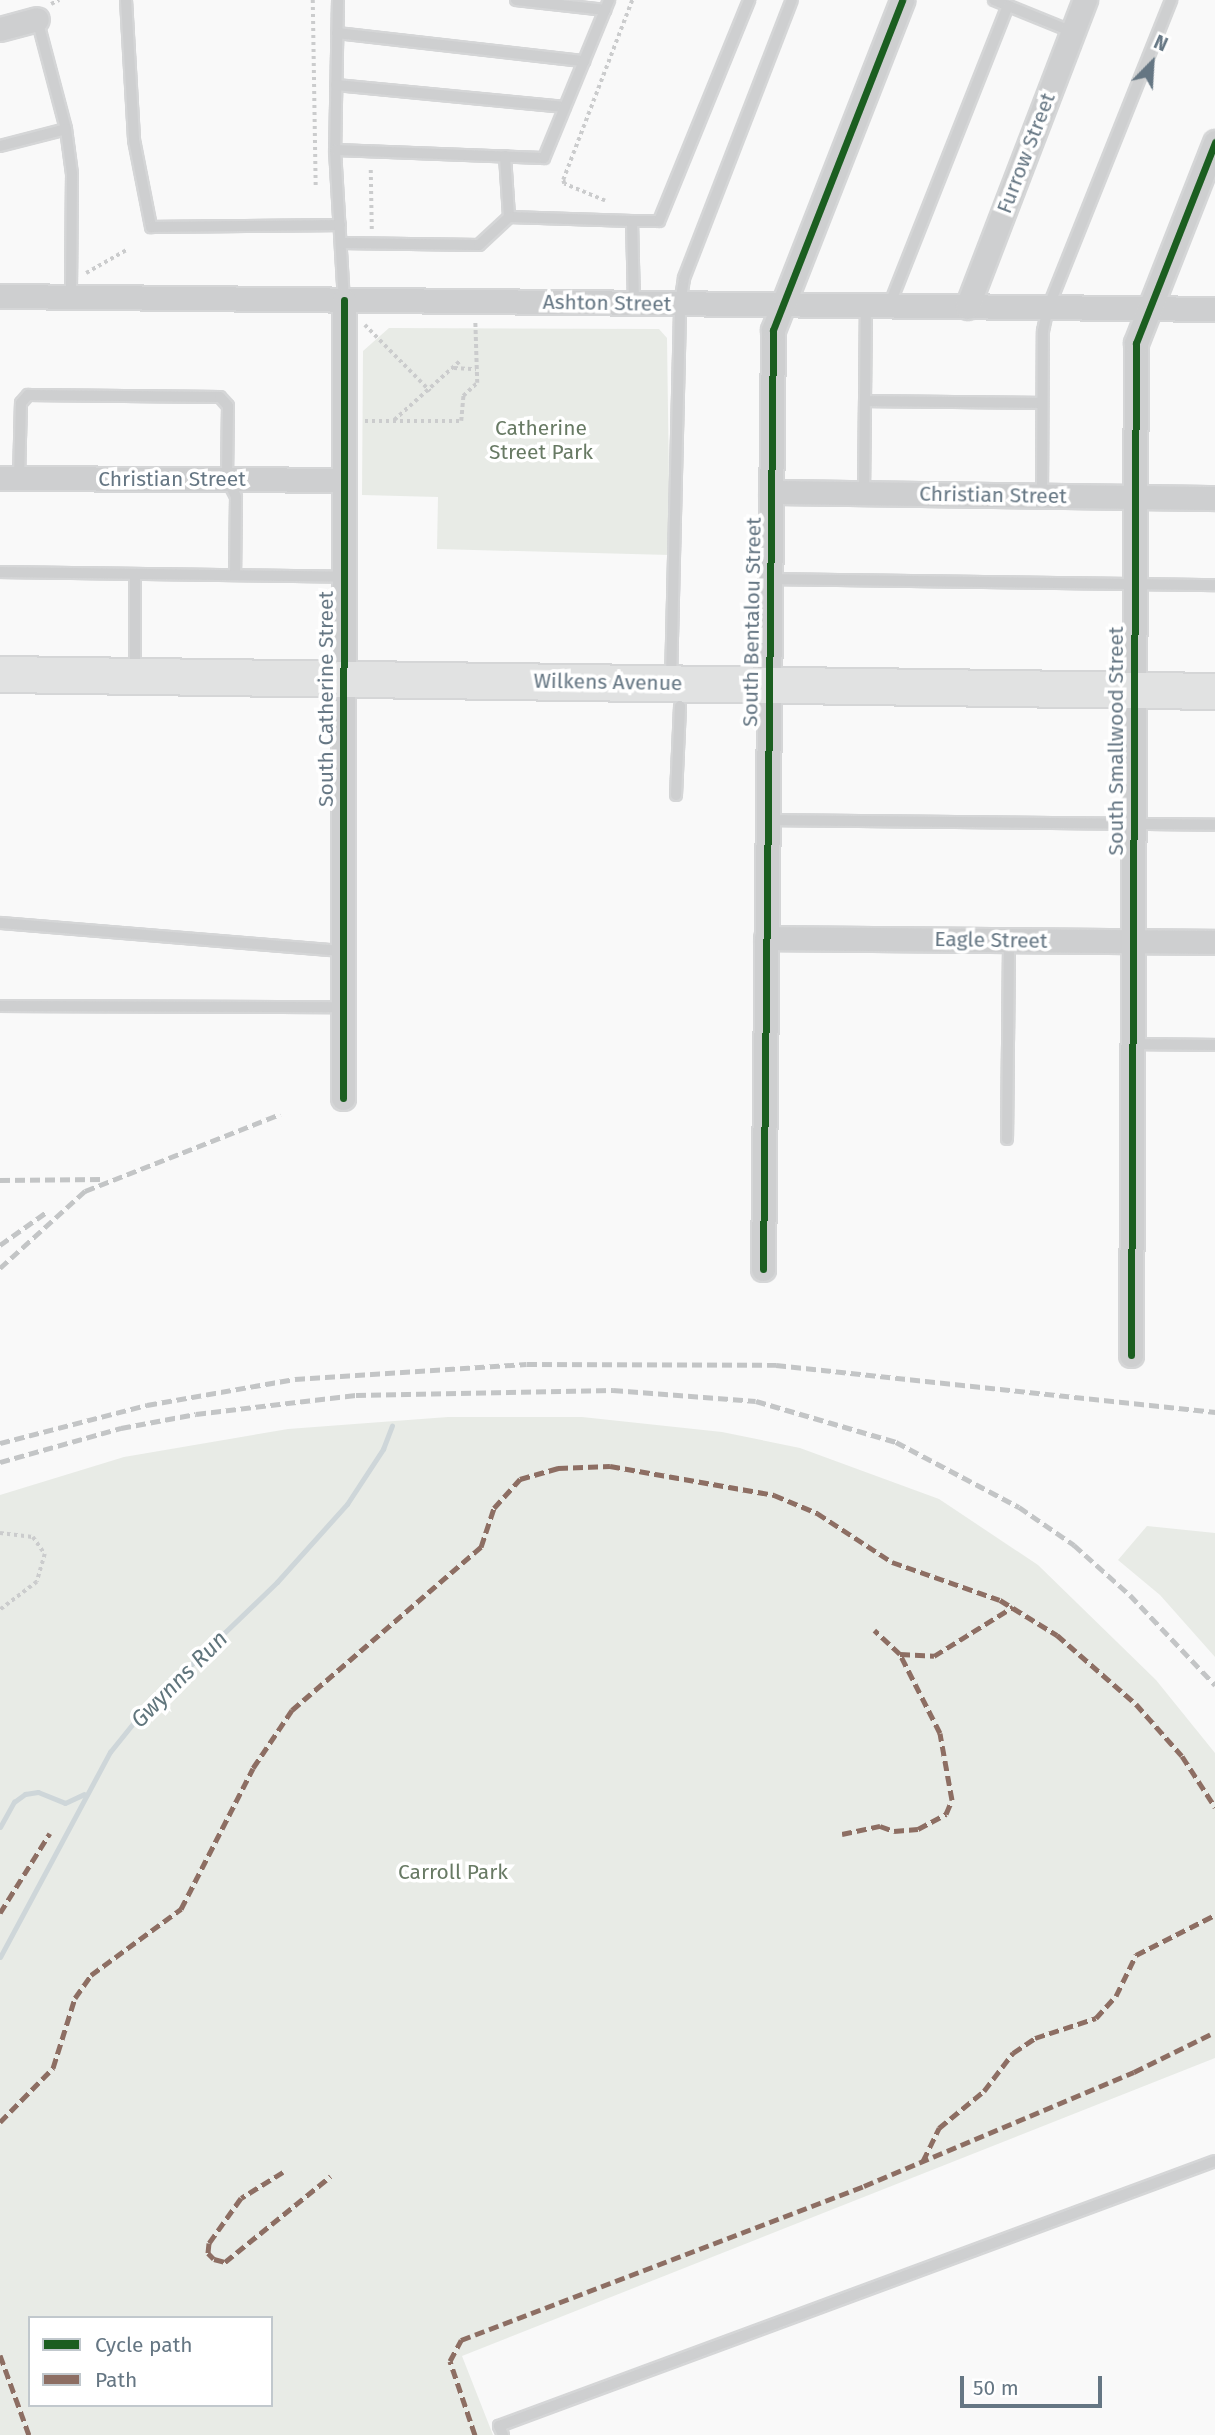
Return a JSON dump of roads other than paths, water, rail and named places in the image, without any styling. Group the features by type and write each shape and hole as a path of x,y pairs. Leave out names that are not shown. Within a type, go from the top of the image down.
{"main road":[{"name":"Wilkens Avenue","path":"0,674 135,676 344,689"},
{"name":"Wilkens Avenue","path":"0,696 344,689 1134,701 1215,713"},
{"name":"Wilkens Avenue","path":"1134,701 1215,691"}],"street":[{"name":"South Bentalou Street","path":"763,1269 773,330 902,0"},
{"name":"Furrow Street","path":"967,307 1086,0"},
{"path":"0,29 42,10"},
{"name":"South Smallwood Street","path":"1131,1355 1136,343 1215,142"},
{"name":"Ashton Street","path":"0,296 1215,310"},
{"name":"South Catherine Street","path":"342,1098 344,300"},
{"name":"Christian Street","path":"10,478 344,480"},
{"name":"Christian Street","path":"771,492 1215,498"},
{"name":"Eagle Street","path":"766,938 1215,942"}],"lane":[{"path":"126,0 134,140 150,227 340,225"},
{"path":"338,0 335,150 344,300"},
{"path":"335,150 544,158 607,5 516,0"},
{"path":"341,243 479,245 509,217 659,221 749,0"},
{"path":"676,795 680,304 684,278 792,0"},
{"path":"994,0 1073,32"},
{"path":"1042,496 1042,403 1048,308 1171,0"},
{"path":"864,493 865,401 877,306 1008,6"},
{"path":"42,10 66,129 72,174 71,297"},
{"path":"337,33 584,61"},
{"path":"336,85 565,107"},
{"path":"0,146 66,129"},
{"path":"505,156 509,217"},
{"path":"632,221 634,303"},
{"path":"10,478 21,403 28,395 220,397 228,406 227,479 236,497 235,574"},
{"path":"865,401 1042,403"},
{"path":"0,572 344,577"},
{"path":"135,574 135,676"},
{"path":"770,579 1215,584"},
{"path":"768,820 1215,825"},
{"path":"0,923 343,951"},
{"path":"1007,1139 1009,940"},
{"path":"0,1006 343,1007"},
{"path":"1132,1044 1215,1045"},
{"path":"503,2435 499,2426 1215,2161"}],"waterway":[{"name":"Gwynns Run","path":"0,1957 110,1752 143,1711 277,1582 347,1504 383,1449 392,1426"},
{"path":"0,1827 14,1802 25,1794 38,1792 65,1803 84,1794"}],"railway":[{"path":"0,1268 85,1191 280,1114"},
{"path":"0,1180 103,1179"},
{"path":"0,1245 48,1211"},
{"path":"0,1443 147,1405 295,1379 527,1364 776,1365 1215,1412"},
{"path":"0,1462 121,1428 196,1414 356,1395 613,1390 756,1401 896,1442 1019,1507 1074,1545 1130,1595 1215,1685"}],"park label":[{"name":"Catherine Street Park","path":"541,440"},
{"name":"Carroll Park","path":"453,1872"}]}
